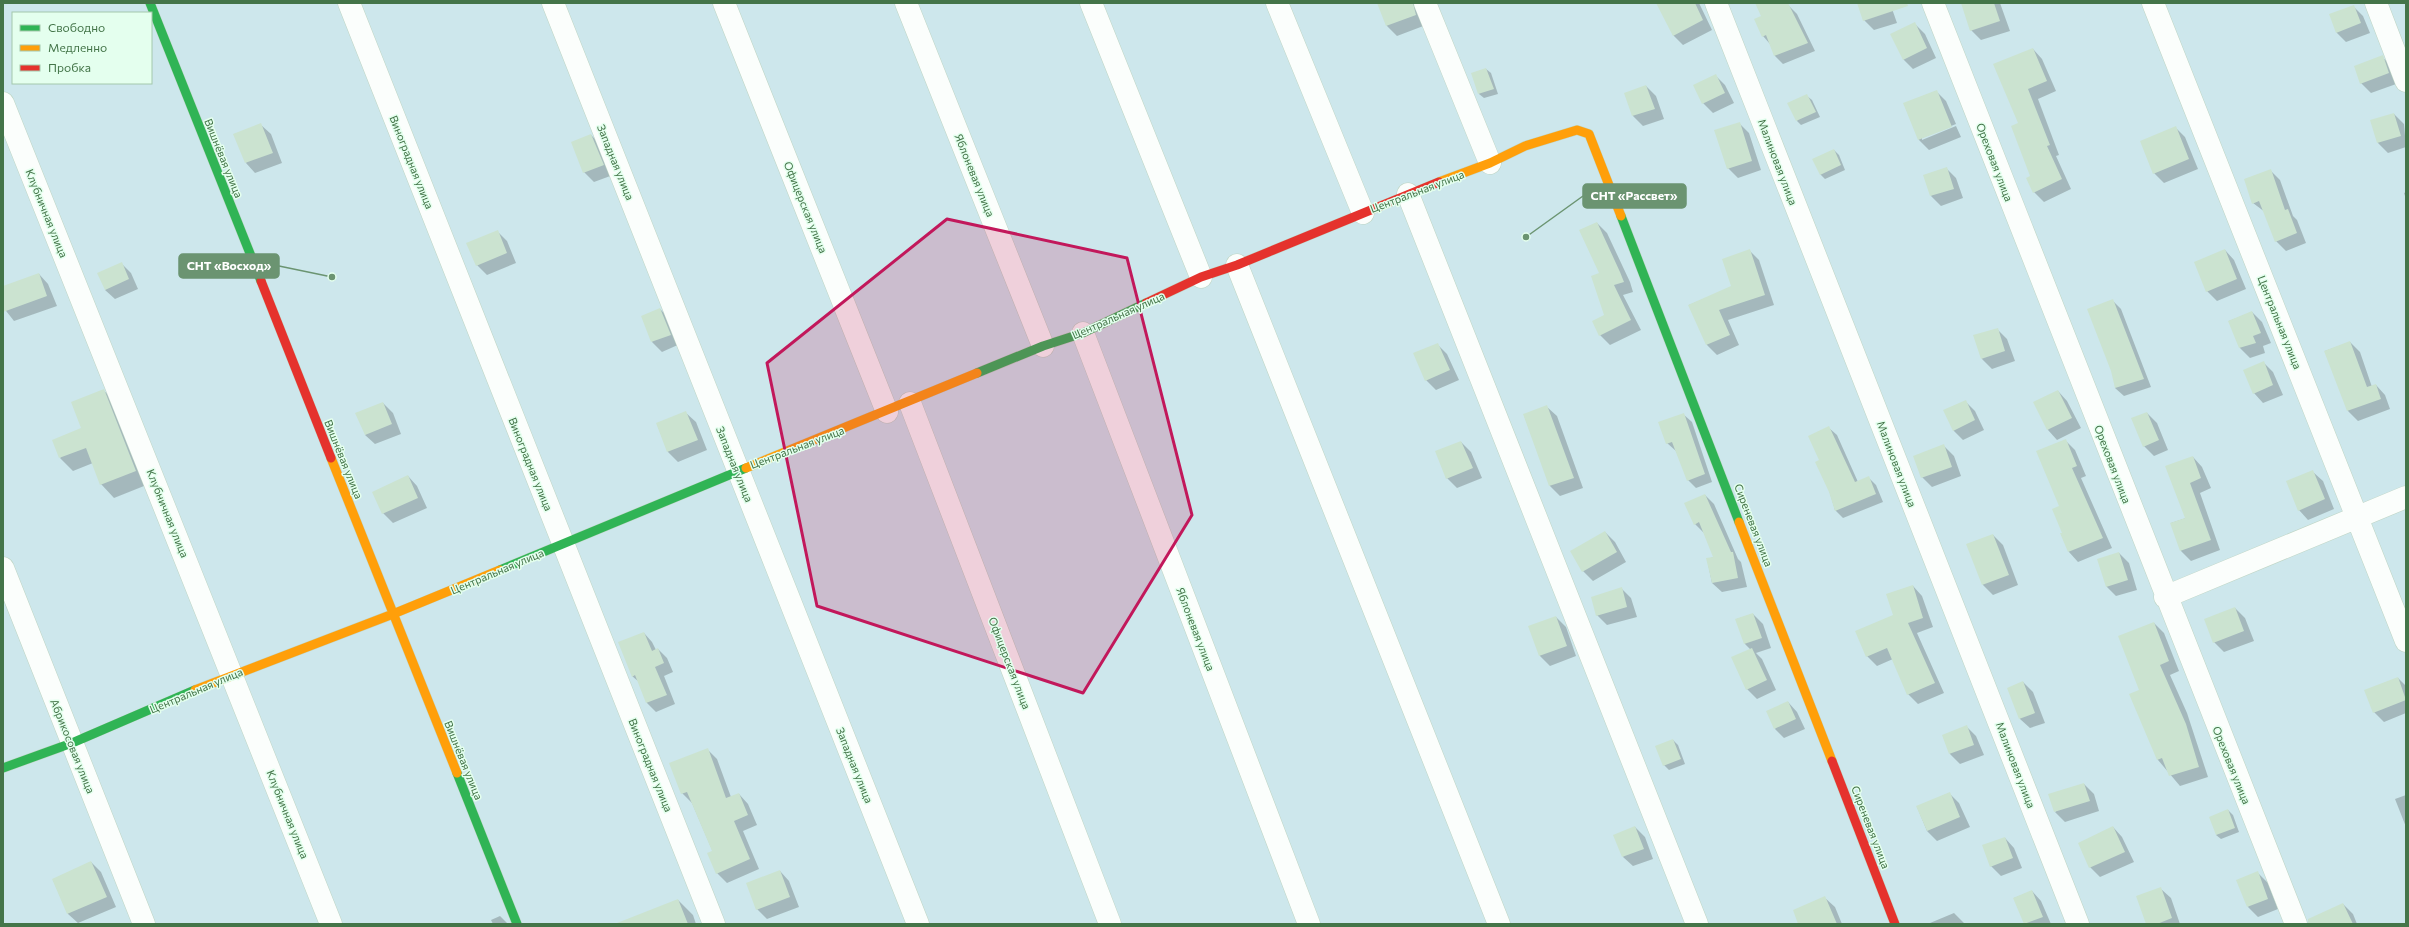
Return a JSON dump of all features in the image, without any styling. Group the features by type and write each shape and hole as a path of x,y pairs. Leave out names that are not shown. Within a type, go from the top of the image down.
{"street":[{"name":"Вишнёвая улица","path":"150,3 517,924"},
{"name":"Виноградная улица","path":"349,3 714,924"},
{"name":"Западная улица","path":"554,3 918,924"},
{"name":"Офицерская улица","path":"724,3 887,412"},
{"name":"Яблоневая улица","path":"906,3 1043,346"},
{"path":"1091,3 1201,277"},
{"path":"1278,3 1362,213"},
{"path":"1426,3 1490,164"},
{"name":"Малиновая улица","path":"1716,3 2078,924"},
{"name":"Ореховая улица","path":"1933,3 2165,597 2296,924"},
{"name":"Центральная улица","path":"2153,3 2406,641"},
{"path":"2376,3 2406,81"},
{"name":"Клубничная улица","path":"3,103 331,924"},
{"name":"Центральная улица","path":"3,768 72,743 232,674 393,614 738,471 910,403 1043,346 1083,333 1201,277 1237,265 1408,194 1490,164 1524,146 1577,130 1589,134"},
{"name":"Сиреневая улица","path":"1589,134 1895,924"},
{"path":"1408,194 1697,924"},
{"path":"1237,265 1499,924"},
{"name":"Яблоневая улица","path":"1083,333 1309,924"},
{"name":"Офицерская улица","path":"910,403 1110,924"},
{"path":"2165,597 2357,516 2406,497"},
{"name":"Абрикосовая улица","path":"3,568 144,924"}],"highlighted area":[{"path":"947,219 1127,258 1192,515 1083,693 817,606 767,363"}],"shaded area":[{"path":"3,3 2406,3 2406,924 3,924"}],"building":[{"path":"1377,3 1413,3 1416,15 1386,26"},
{"path":"1656,3 1695,3 1703,20 1673,36"},
{"path":"1755,3 1788,3 1808,43 1774,56 1766,35 1762,37 1754,19 1761,16"},
{"path":"1857,3 1907,3 1908,6 1863,21"},
{"path":"1961,3 1994,3 2000,21 1970,31"},
{"path":"2354,5 2361,23 2336,33 2329,14"},
{"path":"1915,22 1927,48 1903,60 1890,34"},
{"path":"2033,48 2047,81 2028,89 2050,145 2047,146 2062,179 2033,193 2026,178 2030,176 2011,126 2018,123 1993,64"},
{"path":"2383,55 2389,73 2360,84 2354,66"},
{"path":"1486,68 1494,89 1478,94 1471,73"},
{"path":"1716,74 1725,93 1702,104 1693,85"},
{"path":"1646,85 1655,109 1632,116 1624,93"},
{"path":"1937,90 1952,127 1918,140 1903,103"},
{"path":"1807,94 1816,112 1796,121 1787,103"},
{"path":"2394,113 2401,136 2377,143 2370,120"},
{"path":"1740,122 1752,161 1727,169 1714,130"},
{"path":"261,123 273,153 245,163 233,134"},
{"path":"2176,126 2189,159 2153,174 2140,141"},
{"path":"591,134 604,165 583,173 571,142"},
{"path":"1834,149 1841,165 1820,175 1812,159"},
{"path":"1947,167 1954,189 1930,196 1923,175"},
{"path":"2271,169 2285,210 2288,209 2297,233 2275,242 2259,201 2252,204 2244,179"},
{"path":"1597,222 1624,282 1614,285 1631,320 1599,336 1592,321 1604,315 1591,276 1599,273 1579,230"},
{"path":"498,230 507,253 476,266 466,243"},
{"path":"1750,249 1765,295 1719,310 1730,335 1706,345 1688,305 1731,286 1722,259"},
{"path":"2225,249 2237,279 2206,292 2194,262"},
{"path":"122,262 129,279 105,290 97,273"},
{"path":"39,273 47,296 3,312 3,286"},
{"path":"2113,299 2144,379 2115,388 2111,371 2087,309"},
{"path":"660,308 671,335 651,342 641,316"},
{"path":"2252,311 2261,333 2253,336 2256,343 2239,348 2228,321"},
{"path":"1998,328 2005,351 1981,359 1973,335"},
{"path":"2350,341 2367,387 2376,384 2381,399 2347,411 2324,351"},
{"path":"1438,343 1450,370 1425,381 1413,353"},
{"path":"2264,361 2273,385 2253,394 2243,370"},
{"path":"104,389 136,471 100,485 86,448 59,458 52,440 81,428 71,402"},
{"path":"2058,390 2072,418 2047,430 2033,402"},
{"path":"1966,400 1975,420 1953,431 1943,410"},
{"path":"383,402 392,424 365,435 355,413"},
{"path":"1547,405 1574,478 1549,486 1523,414"},
{"path":"686,411 698,440 667,452 656,423"},
{"path":"2147,412 2159,440 2143,447 2131,418"},
{"path":"1684,413 1705,474 1687,481 1672,442 1666,444 1658,422"},
{"path":"1829,426 1855,482 1869,476 1876,494 1835,511 1829,492 1815,462 1819,460 1808,436"},
{"path":"2066,439 2077,466 2072,468 2103,538 2068,552 2052,509 2059,506 2036,451"},
{"path":"1461,441 1473,468 1446,479 1435,451"},
{"path":"1944,444 1952,467 1921,478 1913,456"},
{"path":"2193,456 2201,478 2190,483 2211,540 2180,551 2170,523 2185,518 2165,466"},
{"path":"2313,470 2325,499 2298,511 2286,481"},
{"path":"408,475 418,498 382,514 372,492"},
{"path":"1705,494 1731,552 1733,552 1738,578 1712,583 1706,558 1713,557 1699,522 1694,525 1684,503"},
{"path":"1605,531 1617,552 1582,572 1570,551"},
{"path":"1993,534 2009,575 1982,585 1966,544"},
{"path":"2119,552 2128,580 2106,587 2097,559"},
{"path":"1913,585 1923,618 1908,623 1935,683 1907,695 1887,648 1866,657 1855,631 1893,615 1886,594"},
{"path":"1622,587 1627,607 1596,616 1591,597"},
{"path":"2235,607 2244,631 2213,643 2204,619"},
{"path":"1753,613 1762,638 1744,644 1735,619"},
{"path":"1556,616 1567,646 1539,656 1528,626"},
{"path":"2154,622 2169,661 2160,665 2186,724 2199,767 2169,776 2162,758 2157,760 2129,694 2139,690 2118,636"},
{"path":"644,632 652,651 658,648 664,663 655,667 667,695 646,703 635,675 632,677 618,642"},
{"path":"1752,648 1767,680 1746,690 1731,657"},
{"path":"2398,677 2406,700 2373,713 2364,690"},
{"path":"2023,681 2035,713 2019,719 2007,688"},
{"path":"1788,701 1796,719 1774,729 1766,711"},
{"path":"1967,725 1974,745 1949,754 1942,735"},
{"path":"1673,739 1681,759 1663,766 1655,746"},
{"path":"708,748 726,798 739,793 748,815 734,821 750,859 716,874 707,853 712,851 687,792 681,794 669,763"},
{"path":"2084,783 2090,801 2054,812 2048,794"},
{"path":"1950,792 1960,817 1927,831 1916,806"},
{"path":"2228,809 2235,828 2216,835 2209,817"},
{"path":"1635,826 1644,849 1622,857 1613,835"},
{"path":"2113,826 2125,852 2089,868 2078,843"},
{"path":"2005,837 2013,858 1990,867 1982,845"},
{"path":"91,861 107,897 67,914 52,879"},
{"path":"780,870 790,897 756,910 746,883"},
{"path":"2258,871 2268,899 2247,907 2236,880"},
{"path":"2161,887 2172,918 2157,924 2146,924 2136,896"},
{"path":"2032,890 2043,917 2024,924 2013,898"},
{"path":"1825,896 1837,924 1798,924 1793,910"},
{"path":"678,899 688,924 617,923"},
{"path":"2343,903 2353,924 2308,924 2308,919"}],"traffic: fast":[{"path":"150,3 261,281"},
{"path":"1621,216 1739,522"},
{"path":"977,373 1043,346 1083,333 1146,303"},
{"path":"500,570 746,468"},
{"path":"3,768 72,743 195,690"},
{"path":"457,773 517,924"}],"traffic: slow":[{"path":"1439,182 1490,163 1525,146 1577,130 1589,134 1621,216"},
{"path":"746,468 977,373"},
{"path":"331,458 457,773"},
{"path":"1739,522 1832,761"},
{"path":"195,690 393,614 500,570"}],"traffic: jam":[{"path":"1146,303 1201,277 1237,265 1439,182"},
{"path":"261,281 331,458"},
{"path":"1832,761 1895,924"}],"place":[{"name":"СНТ «Рассвет»","path":"1526,237"},
{"name":"СНТ «Восход»","path":"332,277"}]}
